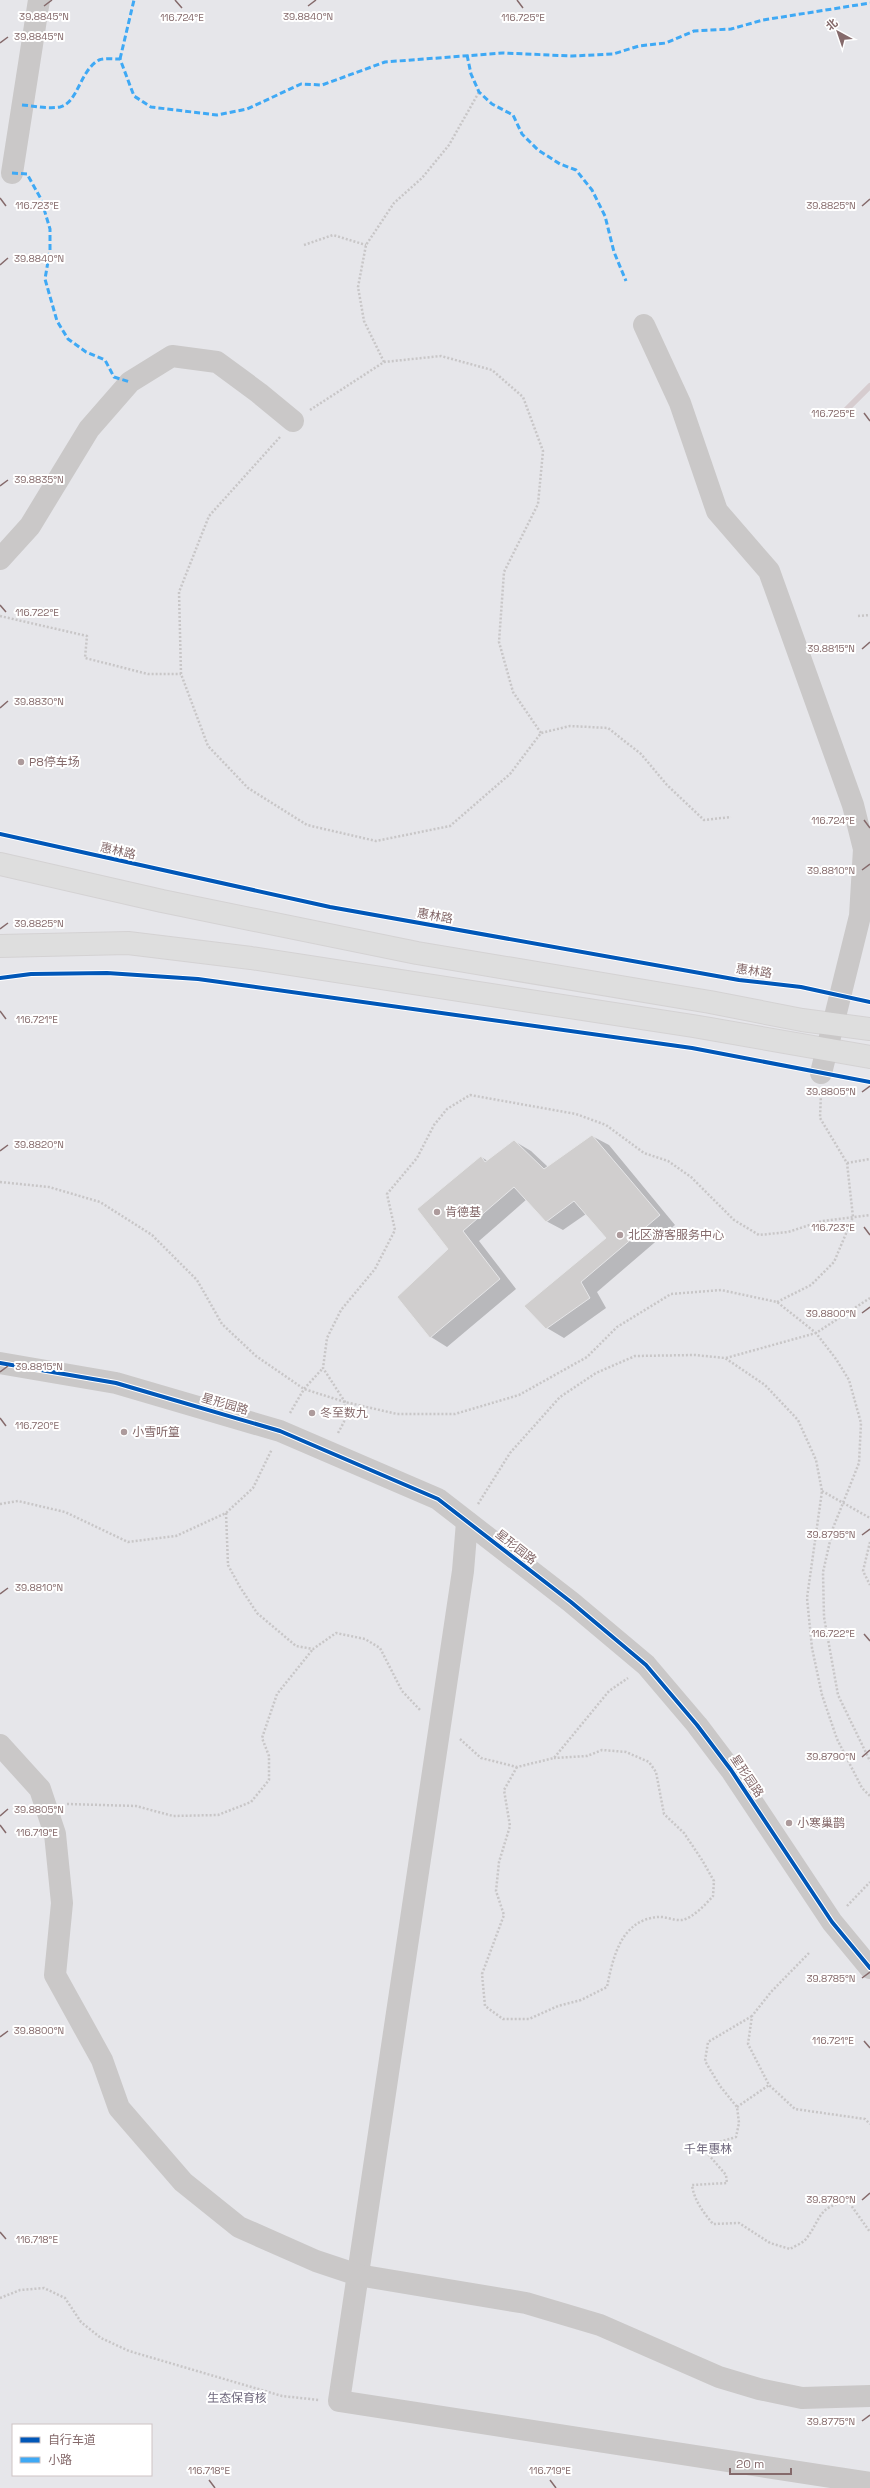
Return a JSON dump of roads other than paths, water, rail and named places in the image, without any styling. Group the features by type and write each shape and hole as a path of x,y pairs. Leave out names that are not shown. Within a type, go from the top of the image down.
{"main road":[{"path":"0,864 162,901 417,953 870,1030"},
{"path":"0,946 128,943 251,958 693,1026 826,1050 870,1056"}],"street":[{"path":"12,173 39,0"},
{"path":"644,325 680,403 717,511 769,571 853,805 864,849 860,916 821,1073"},
{"path":"0,559 30,526 89,429 130,382 172,356 217,362 259,393 293,421"},
{"name":"星形园路","path":"0,1363 116,1383 280,1431 438,1499 571,1602 646,1665 697,1725 731,1770 832,1922 870,1968"},
{"path":"467,1522 463,1571 339,2401 870,2483"},
{"path":"0,1745 40,1789 55,1834 62,1904 55,1975 102,2060 119,2108 183,2182 239,2227 316,2261 358,2275 526,2303 600,2325 719,2377 759,2389 802,2398 870,2396"}],"waterway":[{"path":"841,415 870,386"}],"place":[{"name":"P8停车场","path":"21,762"},
{"name":"肯德基","path":"437,1212"},
{"name":"北区游客服务中心","path":"620,1235"},
{"name":"冬至数九","path":"312,1413"},
{"name":"小雪听篁","path":"124,1432"},
{"name":"小寒巢鹊","path":"789,1823"}],"park label":[{"name":"千年惠林","path":"708,2149"},
{"name":"生态保育核","path":"237,2398"}]}
